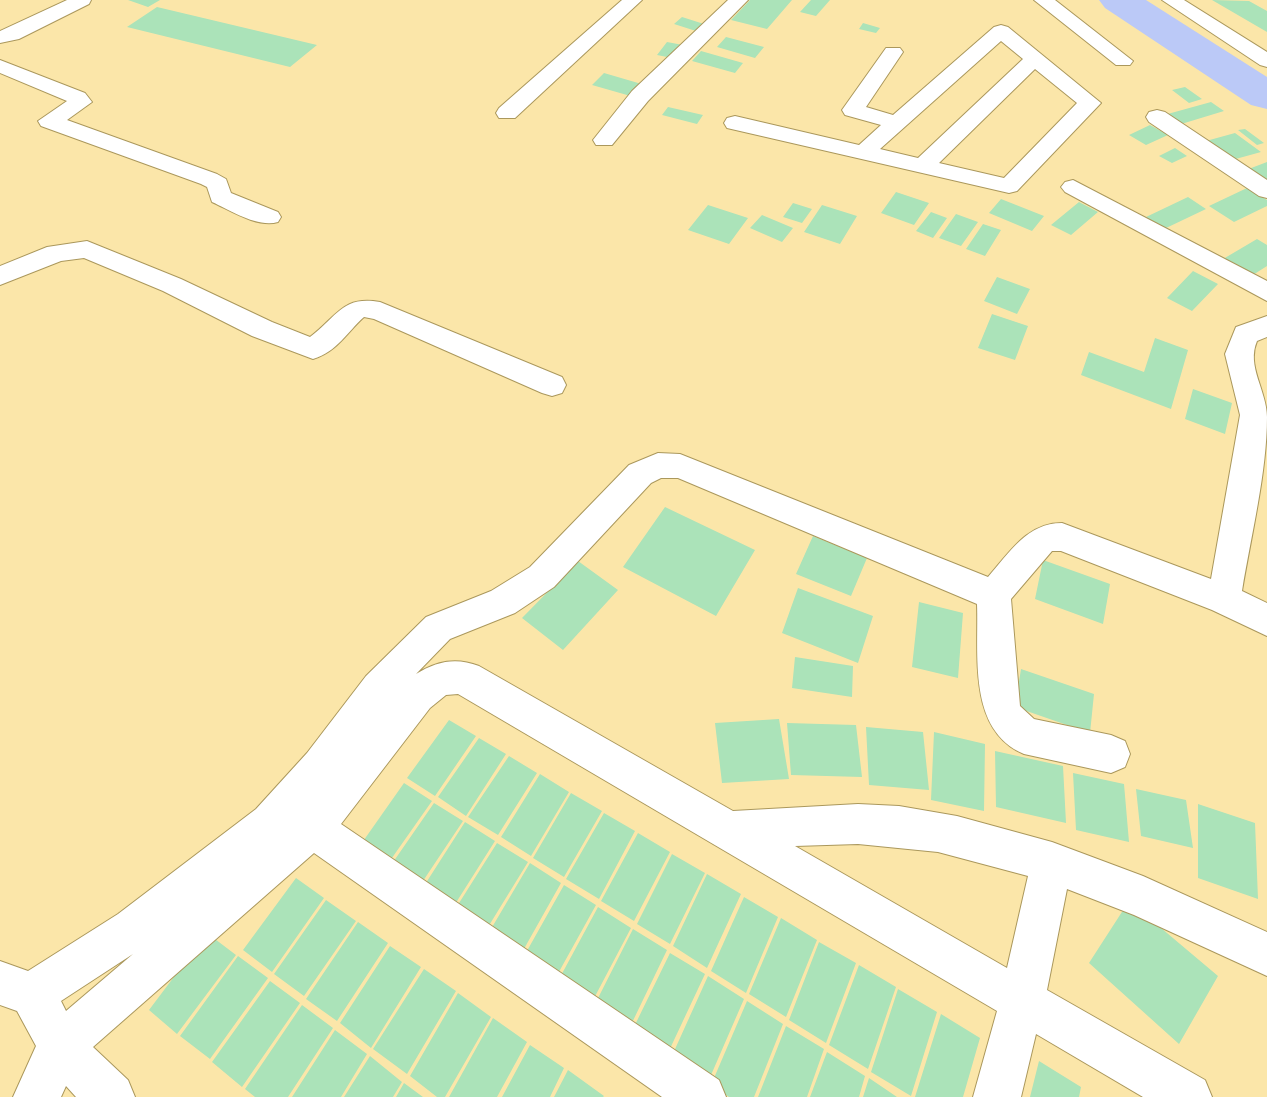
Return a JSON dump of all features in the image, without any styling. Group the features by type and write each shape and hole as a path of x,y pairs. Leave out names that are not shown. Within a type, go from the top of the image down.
{"street":[{"path":"0,37 12,35 82,0"},
{"path":"507,112 633,0"},
{"path":"604,140 640,96 739,0"},
{"path":"1171,0 1267,61"},
{"path":"1048,1 1066,18 1123,61"},
{"path":"1010,38 1066,18"},
{"path":"735,123 863,153 1009,186 1090,103 1001,31 863,153"},
{"path":"893,52 853,110 898,123"},
{"path":"923,166 1035,58"},
{"path":"0,66 77,98 81,102 49,121 209,179 218,184 220,197 269,217"},
{"path":"1157,117 1267,191"},
{"path":"1073,187 1267,292"},
{"path":"0,276 56,253 87,249 172,285 262,329 310,348 321,346 352,310 364,308 380,310 552,385"},
{"path":"1224,599 1255,415 1240,365 1239,350 1246,334 1267,326"},
{"path":"111,1097 86,1076 16,989 133,929 270,823 321,767 379,687 417,647 438,628 503,602 542,577 640,474 651,467 680,466 994,595"},
{"path":"1111,754 1024,735 1013,727 1000,702 994,595 1033,549 1050,537 1062,537 1224,599 1267,620"},
{"path":"37,1097 60,1046 312,828 417,696 429,684 455,676 466,678 733,831 1188,1097"},
{"path":"733,831 846,824 899,826 956,836 1052,862 1143,897 1267,954"},
{"path":"312,828 702,1097"},
{"path":"998,1097 1022,1002 1052,862"}],"building":[{"path":"128,0 160,0 148,7"},
{"path":"750,0 792,0 767,29 731,20"},
{"path":"811,0 830,0 816,16 800,12"},
{"path":"1212,0 1249,1 1267,11 1267,32"},
{"path":"157,7 317,45 290,67 127,27"},
{"path":"682,17 704,24 696,31 674,24"},
{"path":"863,23 880,28 876,33 859,29"},
{"path":"726,37 764,47 755,58 717,47"},
{"path":"667,42 683,45 672,58 657,55"},
{"path":"701,51 743,63 735,73 692,61"},
{"path":"604,73 645,85 634,97 592,85"},
{"path":"1185,87 1202,99 1189,103 1172,90"},
{"path":"1211,102 1224,111 1178,125 1164,115"},
{"path":"668,107 703,115 697,124 662,115"},
{"path":"1150,125 1168,135 1146,145 1129,135"},
{"path":"1245,129 1264,143 1257,145 1238,130"},
{"path":"1235,133 1261,152 1232,160 1206,141"},
{"path":"1175,148 1187,156 1172,163 1159,156"},
{"path":"1267,162 1267,184 1246,170"},
{"path":"1247,188 1267,200 1267,206 1234,222 1209,206"},
{"path":"896,192 929,203 914,225 881,213"},
{"path":"1188,197 1206,209 1164,229 1146,217"},
{"path":"1001,199 1044,216 1032,231 989,213"},
{"path":"1079,202 1098,212 1071,235 1051,225"},
{"path":"793,203 812,209 802,223 783,217"},
{"path":"708,205 748,218 729,244 688,230"},
{"path":"822,205 857,216 840,244 804,232"},
{"path":"931,212 947,218 933,238 916,231"},
{"path":"956,214 978,222 961,246 939,238"},
{"path":"762,215 793,228 782,242 750,228"},
{"path":"983,224 1001,230 985,256 966,249"},
{"path":"1257,239 1267,245 1267,266 1245,280 1218,262"},
{"path":"1193,271 1218,284 1192,311 1167,298"},
{"path":"997,277 1030,289 1017,314 984,301"},
{"path":"992,314 1028,326 1015,360 978,348"},
{"path":"1155,338 1188,350 1171,409 1081,375 1089,352 1144,372"},
{"path":"1193,389 1232,403 1225,434 1185,419"},
{"path":"665,507 755,550 716,616 623,567"},
{"path":"813,536 867,558 851,596 796,574"},
{"path":"1043,560 1110,584 1103,624 1035,599"},
{"path":"578,561 618,590 563,650 522,618"},
{"path":"798,588 873,616 858,663 782,633"},
{"path":"919,602 963,613 958,678 912,667"},
{"path":"795,657 853,666 852,697 792,688"},
{"path":"1021,669 1094,694 1090,733 1015,707"},
{"path":"779,719 789,779 722,783 715,723"},
{"path":"449,720 476,736 435,796 407,778"},
{"path":"787,723 856,725 862,777 791,775"},
{"path":"866,727 923,732 929,790 869,785"},
{"path":"934,732 985,744 984,811 931,800"},
{"path":"479,738 506,754 466,816 438,797"},
{"path":"995,751 1063,766 1066,823 996,807"},
{"path":"509,756 537,773 498,835 468,817"},
{"path":"1073,773 1124,784 1129,842 1076,830"},
{"path":"540,774 569,792 531,856 501,837"},
{"path":"404,783 432,801 387,865 359,847"},
{"path":"1136,789 1186,800 1193,848 1141,836"},
{"path":"571,793 602,811 564,877 533,858"},
{"path":"434,803 463,821 419,887 389,868"},
{"path":"1198,804 1255,823 1258,899 1198,878"},
{"path":"604,813 635,831 599,899 566,879"},
{"path":"465,822 495,841 452,909 422,889"},
{"path":"638,833 670,852 634,921 601,901"},
{"path":"497,843 528,862 485,932 454,911"},
{"path":"672,854 705,873 670,944 637,924"},
{"path":"530,863 561,883 520,956 488,934"},
{"path":"707,874 741,894 707,968 673,946"},
{"path":"296,878 324,898 272,972 243,950"},
{"path":"564,885 596,905 555,979 523,958"},
{"path":"744,897 778,917 746,993 711,971"},
{"path":"326,900 356,921 304,996 274,974"},
{"path":"1129,901 1218,976 1179,1044 1089,963"},
{"path":"598,907 631,928 591,1004 558,981"},
{"path":"781,918 817,940 786,1017 749,994"},
{"path":"358,922 388,943 337,1021 306,999"},
{"path":"633,929 667,950 629,1029 594,1006"},
{"path":"207,933 236,955 177,1034 149,1010"},
{"path":"819,942 856,963 826,1043 789,1020"},
{"path":"390,946 421,967 371,1048 340,1023"},
{"path":"670,953 705,974 667,1055 632,1031"},
{"path":"238,956 268,978 210,1059 180,1036"},
{"path":"859,965 896,987 868,1069 829,1045"},
{"path":"424,969 456,991 407,1074 373,1049"},
{"path":"708,976 744,999 708,1082 671,1058"},
{"path":"270,981 300,1003 242,1087 212,1062"},
{"path":"898,989 937,1012 911,1096 871,1072"},
{"path":"458,993 491,1017 445,1097 437,1097 410,1076"},
{"path":"747,1001 783,1024 754,1097 729,1097 711,1085"},
{"path":"302,1005 333,1028 288,1097 255,1097 245,1089"},
{"path":"941,1014 980,1038 963,1097 915,1097"},
{"path":"493,1018 527,1042 497,1097 449,1097"},
{"path":"786,1026 824,1049 807,1097 758,1097"},
{"path":"335,1030 367,1054 341,1097 292,1097"},
{"path":"530,1045 564,1068 550,1097 502,1097"},
{"path":"827,1052 865,1076 859,1097 810,1097"},
{"path":"370,1056 402,1082 393,1097 344,1097"},
{"path":"1039,1061 1081,1087 1079,1097 1030,1097"},
{"path":"568,1070 604,1096 554,1097"},
{"path":"869,1078 897,1097 863,1097"},
{"path":"404,1083 423,1097 396,1097"}],"waterway":[{"path":"1119,0 1267,96"}]}
